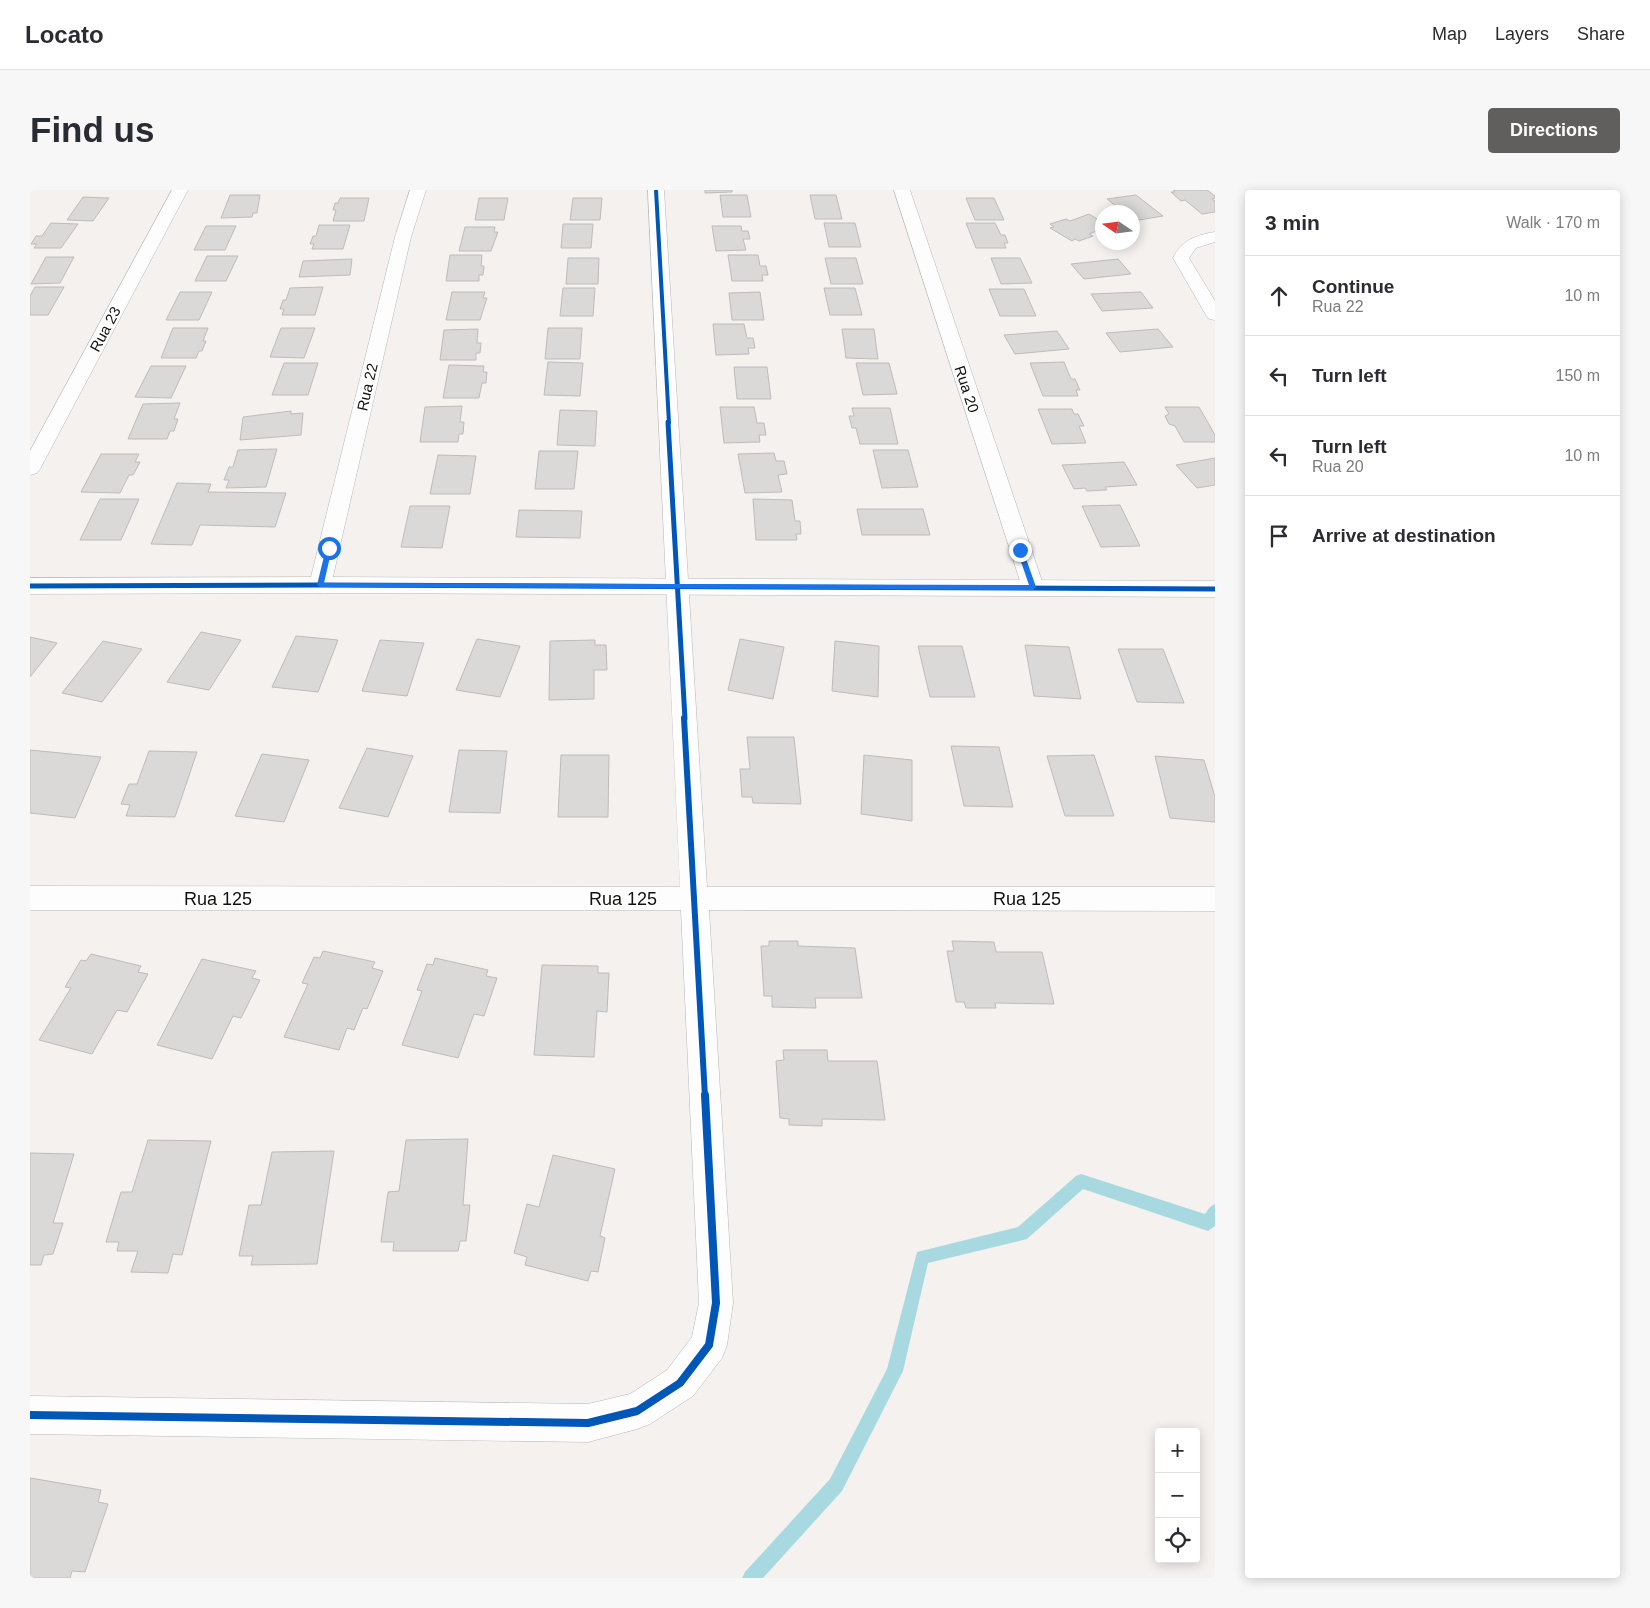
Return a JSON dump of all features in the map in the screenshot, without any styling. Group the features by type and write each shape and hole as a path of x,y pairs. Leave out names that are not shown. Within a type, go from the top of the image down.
{"street":[{"name":"Rua 23","path":"30,469 180,190"},
{"name":"Rua 22","path":"320,585 403,237 418,190"},
{"path":"30,1415 588,1423 637,1411 680,1383 709,1345 716,1303 679,587 656,190"},
{"name":"Rua 20","path":"902,190 1033,587"},
{"path":"1215,237 1196,241 1188,246 1181,258 1215,315"},
{"path":"30,586 320,585 1215,589"},
{"name":"Rua 125","path":"30,898 1215,899"}],"building":[{"path":"705,190 732,190 732,192 705,193"},
{"path":"1173,190 1207,190 1215,196 1212,199 1215,201 1215,212 1202,214 1185,200 1181,201 1171,192 1175,192"},
{"path":"230,195 260,195 257,213 253,213 252,217 221,218"},
{"path":"720,195 747,195 751,217 723,217"},
{"path":"810,195 836,195 842,219 815,219"},
{"path":"1136,195 1163,216 1140,220 1140,205 1114,205 1107,199"},
{"path":"83,197 109,198 93,221 67,220"},
{"path":"340,198 369,198 364,221 333,221 336,210 333,210 335,203 338,203"},
{"path":"479,198 508,198 504,220 475,220"},
{"path":"573,198 602,198 600,220 570,220"},
{"path":"966,198 994,198 1004,220 975,220"},
{"path":"1089,214 1095,218 1095,232 1089,234 1093,236 1079,241 1075,239 1072,241 1050,228 1054,227 1050,224 1066,219 1070,221"},
{"path":"51,223 78,224 61,248 34,248 37,244 31,244 36,236 42,236"},
{"path":"824,223 855,223 861,247 829,247"},
{"path":"966,223 995,223 1001,235 1005,235 1008,243 1004,243 1006,248 976,248"},
{"path":"563,224 593,224 591,248 561,248"},
{"path":"319,225 350,225 343,249 312,249 314,244 310,244 313,236 316,236"},
{"path":"206,226 236,226 225,250 194,250"},
{"path":"712,226 741,226 742,231 748,231 750,239 743,239 746,250 716,251"},
{"path":"465,227 495,227 494,232 498,232 491,251 459,251"},
{"path":"450,255 482,255 481,266 484,266 483,275 479,275 479,281 446,281"},
{"path":"728,255 758,255 760,266 766,266 768,275 762,275 763,281 732,281"},
{"path":"207,256 238,256 226,281 195,281"},
{"path":"46,257 74,257 60,283 31,284"},
{"path":"568,258 599,258 598,284 566,284"},
{"path":"825,258 856,258 863,284 831,284"},
{"path":"991,258 1020,258 1032,283 1001,284"},
{"path":"352,259 350,275 299,277 303,261"},
{"path":"1118,259 1131,274 1084,279 1071,264"},
{"path":"35,287 64,287 48,315 30,315 30,296"},
{"path":"323,287 315,315 282,315 284,309 280,309 283,300 286,300 290,288"},
{"path":"563,288 595,288 593,316 560,316"},
{"path":"824,288 855,288 862,315 830,315"},
{"path":"989,289 1024,289 1036,316 1000,316"},
{"path":"180,292 212,292 199,320 166,320"},
{"path":"452,292 485,292 483,298 487,298 480,320 446,320"},
{"path":"760,292 764,320 732,320 729,293"},
{"path":"1141,292 1153,308 1102,311 1091,294"},
{"path":"713,324 744,324 747,338 753,338 755,348 748,348 749,354 716,355"},
{"path":"173,328 208,328 203,341 206,341 202,351 199,351 196,358 161,358"},
{"path":"281,328 315,328 304,358 270,357"},
{"path":"548,328 582,328 580,359 545,359"},
{"path":"478,329 477,343 481,343 480,353 476,353 476,360 440,360 444,330"},
{"path":"842,329 874,329 878,359 846,358"},
{"path":"1158,329 1173,347 1120,352 1106,333"},
{"path":"1057,331 1069,349 1015,354 1004,335"},
{"path":"548,362 583,363 580,396 544,395"},
{"path":"1064,362 1071,379 1075,379 1080,390 1076,390 1078,396 1043,396 1030,363"},
{"path":"284,363 318,363 308,395 272,395"},
{"path":"856,363 889,363 897,394 863,395"},
{"path":"449,365 484,366 483,372 487,372 486,383 482,383 479,398 443,398"},
{"path":"151,366 186,366 171,398 135,397"},
{"path":"734,367 767,367 771,399 737,399"},
{"path":"180,403 174,419 178,419 174,431 170,431 167,439 128,439 143,404"},
{"path":"462,406 460,422 464,422 463,434 459,434 458,442 420,442 425,407"},
{"path":"720,407 754,407 757,423 764,423 766,435 759,435 760,442 724,443"},
{"path":"1165,407 1199,407 1215,435 1215,442 1184,442 1175,426 1169,424 1165,416 1169,414"},
{"path":"852,408 890,408 898,444 860,444 856,428 852,428 849,416 854,416"},
{"path":"1038,409 1072,409 1074,414 1078,414 1084,426 1079,426 1086,443 1052,444"},
{"path":"560,410 597,411 595,446 557,445"},
{"path":"291,411 291,414 303,413 301,435 240,440 243,417"},
{"path":"277,449 266,487 226,488 229,480 224,480 229,467 233,467 238,450"},
{"path":"873,450 908,450 918,487 882,488"},
{"path":"539,451 578,451 574,489 535,489"},
{"path":"774,453 776,461 784,461 787,474 778,475 782,492 745,493 738,454"},
{"path":"101,454 139,454 135,462 140,462 133,475 129,475 120,493 81,492"},
{"path":"438,455 476,456 470,494 430,494"},
{"path":"1215,458 1215,485 1197,488 1176,465"},
{"path":"1124,462 1137,485 1105,487 1107,490 1087,491 1085,488 1074,489 1062,465"},
{"path":"177,483 211,484 208,492 286,493 275,527 200,525 192,545 151,544"},
{"path":"100,499 139,499 121,540 80,540"},
{"path":"753,499 792,500 795,521 800,521 801,534 796,534 797,540 756,540"},
{"path":"1120,505 1140,546 1101,547 1082,506"},
{"path":"410,506 450,506 442,548 401,547"},
{"path":"857,509 923,509 930,535 862,535"},
{"path":"519,510 582,511 580,538 516,537"},
{"path":"201,632 241,640 209,690 167,682"},
{"path":"296,636 338,640 318,692 272,687"},
{"path":"30,637 57,643 30,677"},
{"path":"477,639 520,646 500,697 456,690"},
{"path":"740,639 784,647 773,699 728,690"},
{"path":"380,640 424,643 407,696 362,691"},
{"path":"595,640 595,645 606,645 607,670 594,670 594,699 549,700 550,641"},
{"path":"103,641 142,649 102,702 62,693"},
{"path":"835,641 879,646 878,697 832,691"},
{"path":"1025,645 1069,647 1081,699 1034,696"},
{"path":"918,646 962,646 975,697 930,697"},
{"path":"1118,649 1163,649 1184,703 1137,702"},
{"path":"747,737 794,737 801,804 753,803 752,797 742,797 740,769 750,769"},
{"path":"951,746 999,747 1013,807 964,806"},
{"path":"367,748 413,756 388,817 339,808"},
{"path":"30,750 101,757 75,818 30,813"},
{"path":"459,750 507,751 500,813 449,812"},
{"path":"149,751 197,752 175,817 126,816 130,805 121,804 129,784 137,784"},
{"path":"262,754 309,760 284,822 235,816"},
{"path":"561,755 609,755 608,817 558,817"},
{"path":"864,755 912,760 912,821 861,814"},
{"path":"1094,755 1114,816 1065,816 1047,756"},
{"path":"1155,756 1204,760 1215,797 1215,822 1170,818"},
{"path":"769,941 798,941 798,946 855,948 862,998 815,998 816,1008 772,1007 772,996 764,996 761,946 769,946"},
{"path":"952,941 994,942 996,952 1042,952 1054,1004 995,1003 996,1008 966,1008 964,1002 956,1002 947,951 954,951"},
{"path":"323,951 375,962 372,968 383,971 367,1009 363,1008 354,1030 347,1028 339,1050 284,1037 308,984 302,983 314,957 320,958"},
{"path":"91,954 141,966 138,972 148,974 127,1012 117,1010 92,1054 39,1040 71,988 65,987 81,960 86,961"},
{"path":"435,958 488,970 486,976 497,978 484,1016 474,1014 458,1058 402,1045 422,991 417,990 427,964 433,965"},
{"path":"202,959 256,971 252,978 260,980 241,1018 233,1016 212,1059 157,1045"},
{"path":"542,965 598,966 598,973 609,973 607,1012 597,1011 594,1057 534,1055"},
{"path":"783,1050 827,1050 828,1061 877,1061 885,1120 822,1119 822,1126 789,1125 789,1119 780,1118 776,1061 784,1060"},
{"path":"468,1139 463,1205 470,1205 466,1241 460,1241 458,1251 393,1251 394,1242 381,1242 388,1192 399,1191 406,1140"},
{"path":"148,1140 211,1141 182,1255 173,1254 168,1273 131,1272 138,1251 117,1251 119,1242 106,1242 121,1192 132,1192"},
{"path":"334,1151 317,1264 251,1265 253,1256 239,1256 249,1205 261,1205 272,1152"},
{"path":"30,1153 74,1154 53,1223 63,1223 53,1254 44,1255 41,1265 30,1265"},
{"path":"553,1155 615,1169 600,1236 605,1238 598,1272 591,1271 588,1281 525,1265 527,1257 514,1253 527,1204 539,1207"},
{"path":"30,1478 101,1490 98,1502 108,1504 85,1572 72,1571 70,1578 30,1578"}],"waterway":[{"path":"751,1578 836,1485 895,1371 922,1257 1022,1234 1081,1181 1208,1223 1215,1212"}],"cycle path":[{"path":"30,1415 588,1423 637,1411 680,1383 709,1345 716,1303 656,190"},
{"path":"30,586 320,585 1215,589"}],"route":[{"path":"329,548 320,585 1033,587 1020,550"}]}
